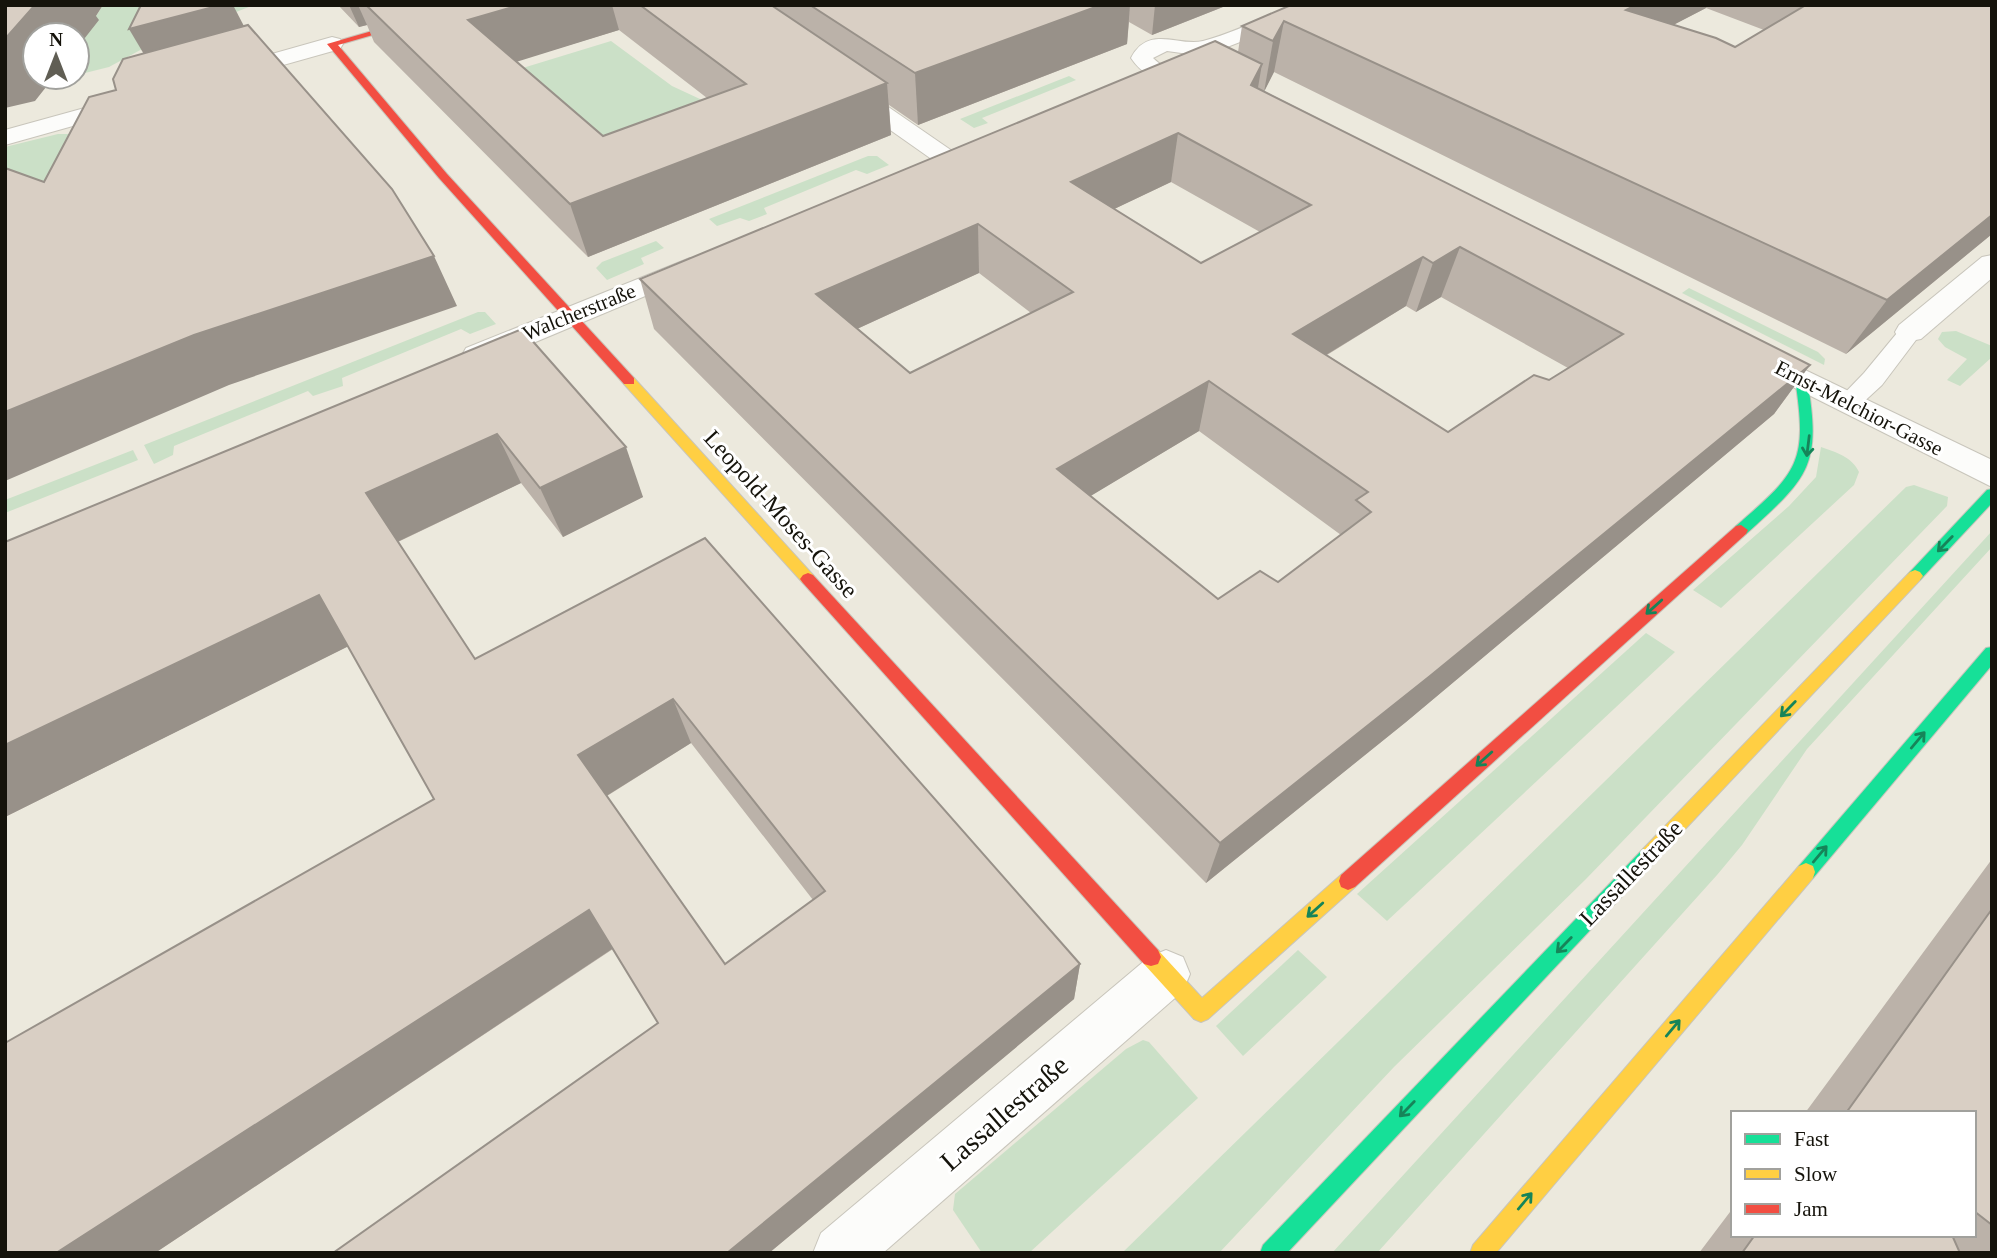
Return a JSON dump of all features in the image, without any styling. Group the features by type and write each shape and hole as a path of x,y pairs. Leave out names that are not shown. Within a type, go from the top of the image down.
{"street":[{"path":"204,81 473,5"},
{"path":"1132,35 1153,59 1178,76 1314,5"},
{"name":"Leopold-Moses-Gasse","path":"332,44 443,176 1201,1012 1791,486 1803,469 1810,440 1801,379"},
{"path":"1127,82 1153,59 1178,44 1203,61 1228,85"},
{"path":"823,73 937,165 975,149"},
{"path":"5,138 151,96"},
{"name":"Walcherstraße","path":"442,369 713,258"},
{"path":"1910,332 1992,263"},
{"name":"Ernst-Melchior-Gasse","path":"1751,353 1992,475"},
{"name":"Lassallestraße","path":"1271,1253 1992,494"},
{"path":"1481,1253 1992,653"},
{"name":"Lassallestraße","path":"841,1253 1166,974"}],"lane":[{"path":"1849,402 1873,379 1910,332"}],"green space":[{"path":"103,5 254,5 144,48 109,67 91,72 91,24"},
{"path":"611,41 672,86 715,106 755,136 618,189 579,153 506,73"},
{"path":"1069,76 1076,80 982,118 988,123 974,128 960,119"},
{"path":"58,134 76,134 60,181 5,192 5,147"},
{"path":"868,156 877,156 889,165 867,174 856,170 764,208 767,214 749,221 740,218 717,226 709,219"},
{"path":"656,241 664,248 641,258 644,264 607,280 596,268 602,262"},
{"path":"1689,288 1818,352 1825,359 1824,365 1682,293"},
{"path":"478,312 485,312 496,324 470,334 461,329 342,378 343,386 313,396 308,391 174,446 173,455 154,464 144,445"},
{"path":"1956,331 1992,346 1992,357 1960,386 1947,380 1967,359 1945,347 1938,339 1942,332"},
{"path":"1821,447 1852,462 1859,472 1854,485 1721,608 1693,590 1789,506 1816,477"},
{"path":"133,450 138,460 5,513 5,500"},
{"path":"1914,485 1948,497 1947,506 1586,879 1394,1067 1219,1253 1122,1253 1906,487"},
{"path":"1992,531 1992,547 1807,749 1742,845 1717,875 1377,1253 1332,1253"},
{"path":"1646,633 1675,652 1387,921 1357,894"},
{"path":"1298,950 1327,977 1243,1056 1216,1026"},
{"path":"1143,1040 1149,1042 1198,1098 1029,1253 982,1253 953,1210 955,1194 1126,1049"}],"building":[{"path":"5,5 35,5 5,39"},
{"path":"141,5 221,5 129,29"},
{"path":"366,5 520,5 468,20 603,136 746,84 640,5 771,5 887,83 570,204"},
{"path":"810,5 1101,5 915,73"},
{"path":"1291,5 1636,5 1626,10 1716,38 1735,47 1806,5 1992,5 1992,215 1887,300 1284,21 1273,41 1242,26"},
{"path":"248,25 392,189 434,256 194,335 5,412 5,168 44,182 89,97 116,90 113,79 123,59"},
{"path":"1215,41 1262,64 1251,85 1810,365 1430,676 1220,843 640,279","holes":["1178,133 1311,205 1201,263 1071,182","978,224 1073,292 910,373 816,294","1460,247 1623,334 1549,380 1534,375 1448,432 1293,334 1423,257 1433,263","1209,381 1368,492 1356,500 1371,512 1278,582 1260,571 1218,599 1057,469"]},
{"path":"522,329 626,447 540,488 497,434 366,493 475,659 705,538 1080,964 727,1253 333,1253 658,1023 589,910 56,1253 5,1253 5,1043 434,799 319,595 5,745 5,542","holes":["673,699 825,891 725,964 578,755"]},
{"path":"1992,909 1992,1225 1976,1213 1976,1111 1847,1111"},
{"path":"1754,1237 1953,1237 1960,1253 1742,1253"}],"traffic: fast":[{"path":"1741,530 1779,495 1801,466 1808,431 1801,379"},
{"path":"1915,576 1992,494"},
{"path":"1806,872 1992,653"},
{"path":"1271,1253 1649,855"}],"traffic: slow":[{"path":"629,381 808,579"},
{"path":"1649,855 1915,576"},
{"path":"1481,1253 1806,872"},
{"path":"1151,957 1201,1012 1348,881"}],"traffic: jam":[{"path":"473,5 332,44 443,176 629,381"},
{"path":"1348,881 1741,530"},
{"path":"808,579 1151,957"}]}
